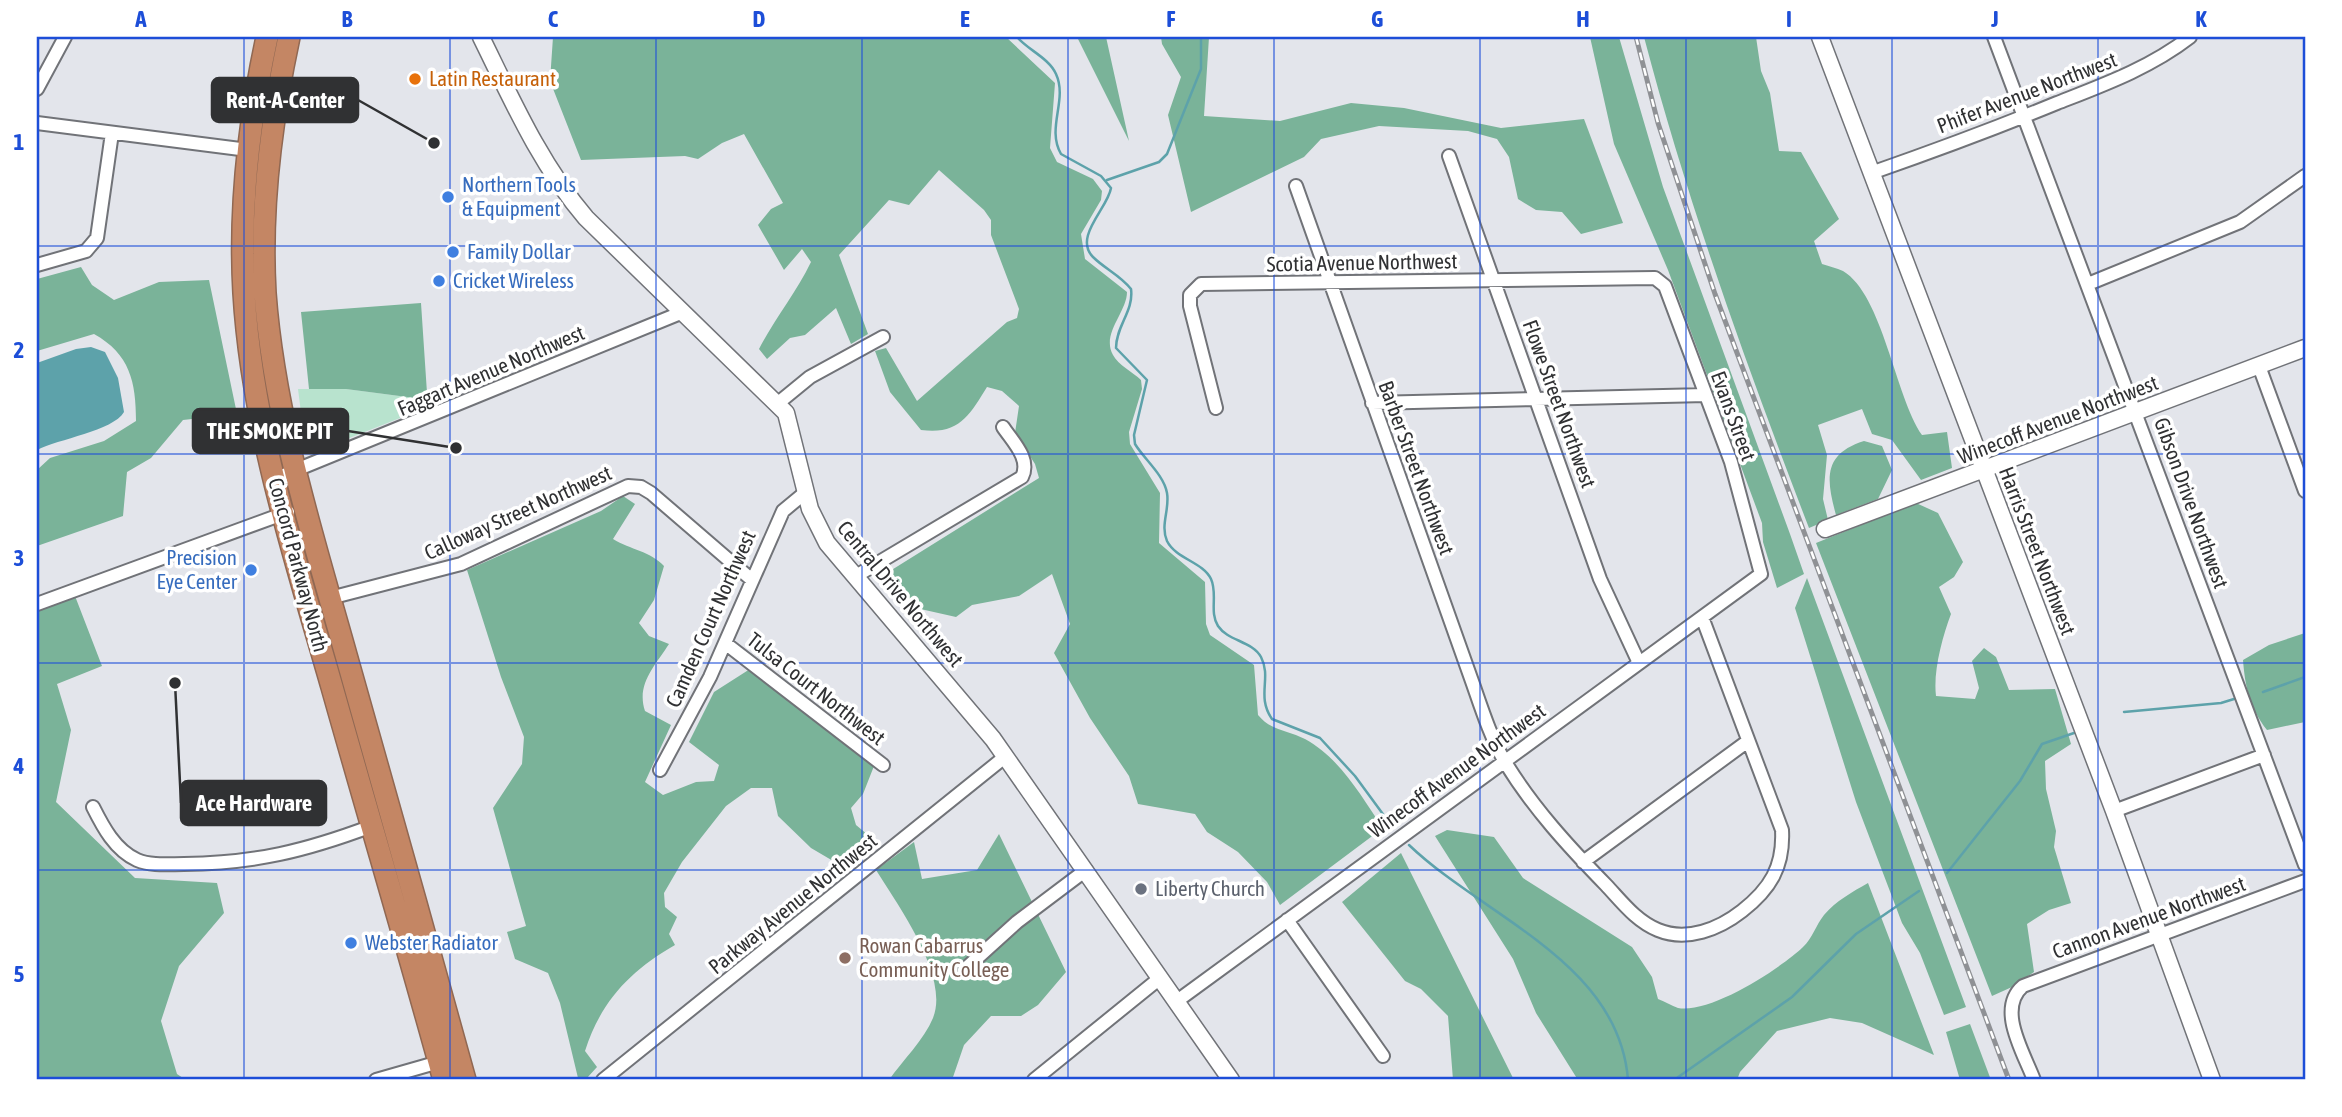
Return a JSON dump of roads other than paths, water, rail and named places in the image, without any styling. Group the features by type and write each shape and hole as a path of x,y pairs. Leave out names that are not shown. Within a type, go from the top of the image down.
{"highway":[{"name":"Concord Parkway North","path":"267,37 260,145 265,220 265,293 273,359 305,506 465,1080"},
{"name":"Concord Parkway North","path":"289,37 260,145 243,247 244,294 255,377 282,514 441,1071"},
{"path":"358,780 379,772"}],"street":[{"path":"37,89 65,37"},
{"name":"Central Drive Northwest","path":"481,37 534,143 564,192 586,218 777,404 791,425 806,492 817,526 1006,756 1231,1080"},
{"name":"Harris Street Northwest","path":"1820,37 2212,1080"},
{"name":"Gibson Drive Northwest","path":"1994,37 2305,865"},
{"name":"Phifer Avenue Northwest","path":"1871,173 2024,117 2125,76 2157,60 2190,37"},
{"path":"37,123 112,133 260,145"},
{"path":"37,265 86,251 97,238 112,133"},
{"name":"Flowe Street Northwest","path":"1449,156 1600,579 1639,663"},
{"path":"2088,284 2240,222 2305,176"},
{"name":"Barber Street Northwest","path":"1296,186 1481,706 1505,761 1557,835 1639,920 1659,931 1682,934 1702,933 1727,923 1765,891 1776,874 1783,851 1782,831 1702,617"},
{"name":"Scotia Avenue Northwest","path":"1216,408 1189,306 1194,289 1201,284 1656,278"},
{"name":"Evans Street","path":"1656,278 1665,286 1731,462 1761,574"},
{"name":"Faggart Avenue Northwest","path":"274,480 683,312"},
{"path":"777,404 810,377 883,337"},
{"name":"Winecoff Avenue Northwest","path":"1825,529 2305,348"},
{"path":"2259,366 2305,491"},
{"path":"1372,403 1706,395"},
{"path":"856,576 1022,477 1026,469 1025,460 1003,427"},
{"name":"Calloway Street Northwest","path":"330,598 444,570 616,489 641,487 751,580"},
{"name":"Camden Court Northwest","path":"660,770 724,643 783,511 806,492"},
{"path":"37,604 147,561 305,506"},
{"name":"Winecoff Avenue Northwest","path":"1177,1001 1761,574"},
{"name":"Tulsa Court Northwest","path":"724,643 883,765"},
{"path":"1583,862 1748,741"},
{"path":"2113,811 2264,755"},
{"name":"Parkway Avenue Northwest","path":"603,1080 1006,756"},
{"path":"93,807 109,836 123,851 137,860 161,864 272,858 320,845 372,826"},
{"path":"964,970 1017,922 1086,870"},
{"name":"Cannon Avenue Northwest","path":"2034,1080 2010,1014 2016,993 2034,981 2305,881"},
{"path":"1287,920 1383,1056"},
{"path":"1034,1080 1160,978"},
{"path":"376,1080 441,1071"}],"water":[{"path":"91,347 105,352 118,378 124,412 109,424 37,450 37,363 76,349"}],"waterway":[{"path":"1017,37 1048,63 1056,74 1060,94 1056,134 1061,154 1101,176 1111,188 1089,232 1088,249 1093,257 1131,289 1130,304 1116,348 1147,380 1134,435 1135,444 1165,486 1168,499 1164,529 1167,541 1177,552 1202,568 1211,579 1215,621 1222,631 1252,648 1261,657 1265,672 1265,703 1272,719 1320,738 1355,776 1388,821"},
{"path":"1107,180 1159,162 1167,154 1201,69 1201,37"},
{"path":"2263,692 2305,677"},
{"path":"2124,712 2221,703 2234,699"},
{"path":"1947,873 2020,781 2042,744 2074,733"},
{"path":"1409,845 1440,871 1543,945 1575,973 1601,1004 1619,1039 1628,1080"},
{"path":"1674,1080 1792,997 1856,934 1919,891"}],"railway":[{"path":"1636,37 1658,123 1715,294 2009,1080"}],"place":[{"name":"Latin Restaurant","path":"415,79"},
{"name":"Rent-A-Center","path":"434,143"},
{"name":"Northern Tools & Equipment","path":"448,197"},
{"name":"Family Dollar","path":"453,252"},
{"name":"Cricket Wireless","path":"439,281"},
{"name":"THE SMOKE PIT","path":"456,448"},
{"name":"Precision Eye Center","path":"251,570"},
{"name":"Ace Hardware","path":"175,683"},
{"name":"Liberty Church","path":"1141,889"},
{"name":"Webster Radiator","path":"351,943"},
{"name":"Rowan Cabarrus Community College","path":"845,958"}]}
